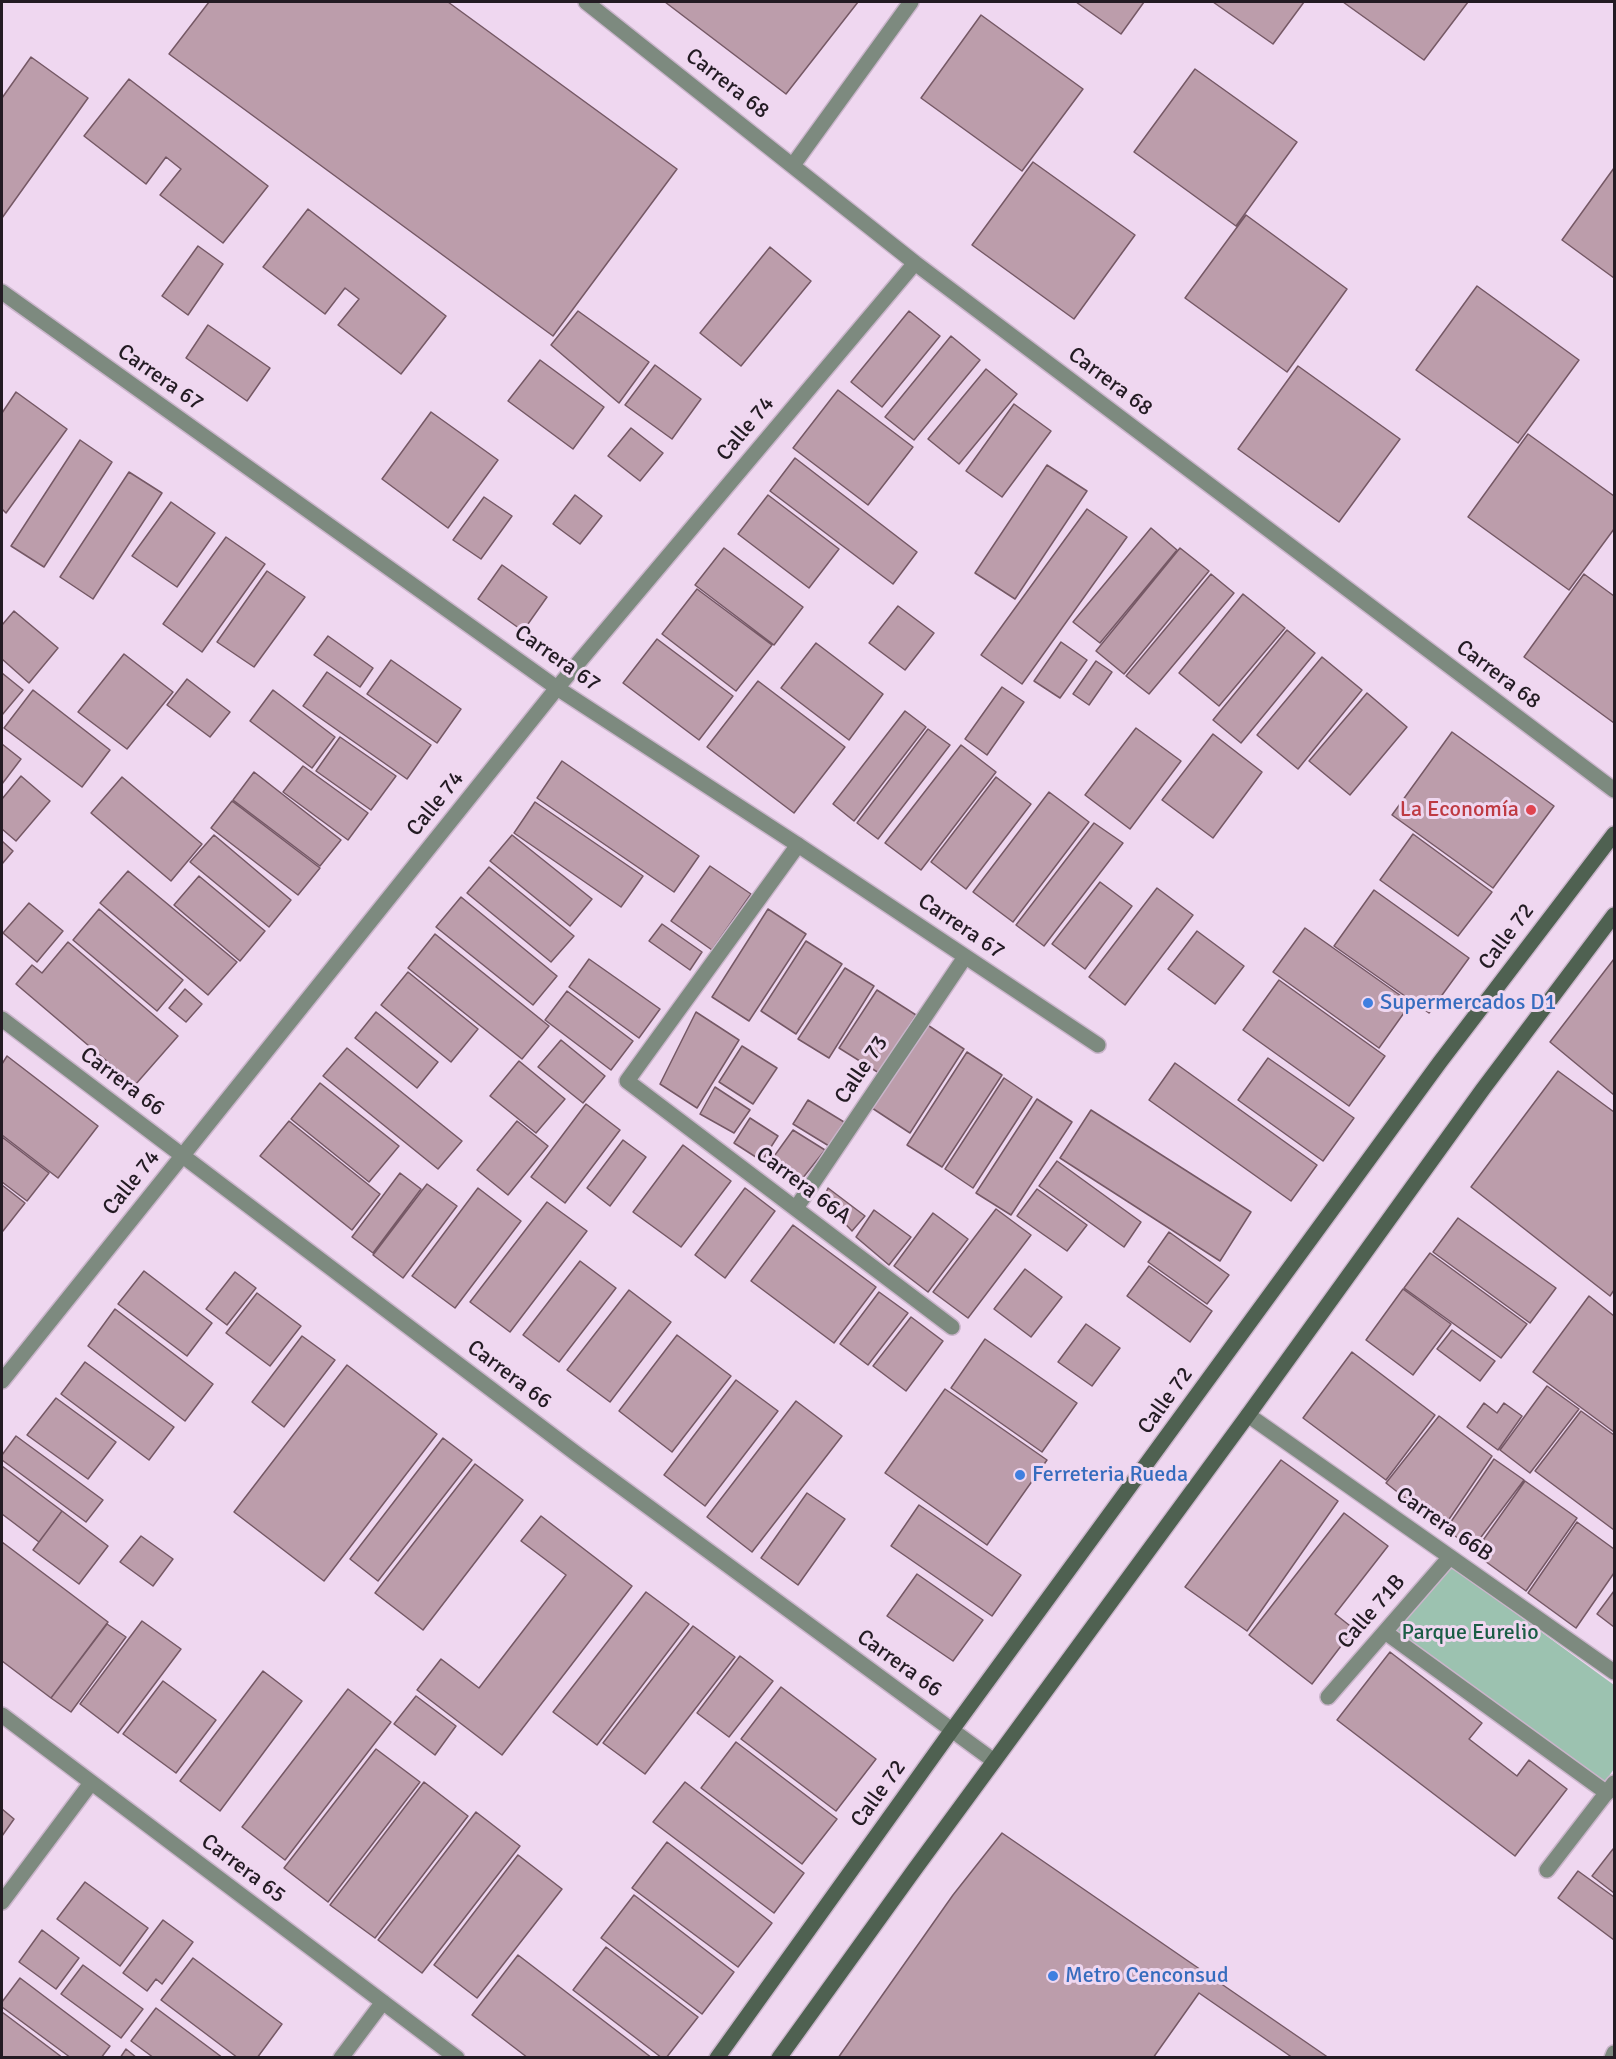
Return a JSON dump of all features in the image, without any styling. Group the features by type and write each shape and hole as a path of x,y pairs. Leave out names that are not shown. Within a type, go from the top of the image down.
{"main road":[{"name":"Calle 72","path":"717,2058 952,1730 1440,1062 1614,834"},
{"path":"779,2058 1483,1089 1614,915"}],"street":[{"name":"Carrera 68","path":"586,2 915,263 1614,790"},
{"path":"793,165 911,2"},
{"name":"Calle 74","path":"2,1381 557,688 915,263"},
{"name":"Carrera 67","path":"2,292 557,688 1098,1045"},
{"name":"Carrera 66A","path":"798,845 627,1081 952,1327"},
{"name":"Calle 73","path":"796,1208 965,957"},
{"name":"Carrera 66","path":"2,1019 578,1455 994,1761"},
{"name":"Carrera 66B","path":"1248,1415 1614,1672"},
{"name":"Calle 71B","path":"1328,1697 1450,1557"},
{"path":"1384,1632 1611,1788 1547,1870"},
{"name":"Carrera 65","path":"2,1715 458,2058"},
{"path":"2,1902 91,1783"},
{"path":"341,2058 383,2002"},
{"path":"1611,2058 1614,2053"}],"green space":[{"name":"Parque Eurelio","path":"1452,1567 1614,1685 1614,1769 1604,1783 1395,1632"}],"building":[{"path":"209,2 448,2 677,169 553,336 169,54"},
{"path":"665,2 858,2 786,94"},
{"path":"1076,2 1144,2 1121,34"},
{"path":"1213,2 1304,2 1273,44"},
{"path":"1343,2 1468,2 1424,60"},
{"path":"981,15 1083,89 1022,171 921,98"},
{"path":"31,57 88,98 2,218 2,98"},
{"path":"1195,69 1297,142 1236,226 1134,152"},
{"path":"129,79 268,186 223,243 160,195 181,169 166,157 146,184 84,136"},
{"path":"1033,162 1135,235 1074,319 972,245"},
{"path":"1614,168 1614,278 1562,240"},
{"path":"308,209 446,316 401,374 338,325 359,299 345,288 325,314 263,267"},
{"path":"1246,215 1347,289 1287,372 1185,298"},
{"path":"198,246 223,264 188,315 162,296"},
{"path":"770,247 811,281 741,366 700,333"},
{"path":"1477,286 1579,360 1518,443 1416,370"},
{"path":"578,311 649,362 619,403 551,345"},
{"path":"909,311 940,336 882,407 851,382"},
{"path":"208,325 270,368 247,401 186,358"},
{"path":"951,336 980,360 914,440 885,417"},
{"path":"540,360 604,407 573,449 508,401"},
{"path":"655,365 701,399 672,439 625,405"},
{"path":"1298,366 1400,439 1339,522 1238,449"},
{"path":"986,369 1017,394 959,464 928,439"},
{"path":"838,390 913,447 868,505 793,448"},
{"path":"16,392 67,429 6,513 2,509 2,413"},
{"path":"1014,404 1051,431 1002,497 966,471"},
{"path":"431,412 498,460 448,528 382,479"},
{"path":"631,428 663,453 640,481 608,456"},
{"path":"1528,434 1614,496 1614,529 1569,590 1468,517"},
{"path":"80,440 112,462 44,567 11,546"},
{"path":"795,458 917,552 893,584 770,491"},
{"path":"1047,465 1087,491 1015,599 975,573"},
{"path":"129,472 162,493 93,599 60,577"},
{"path":"575,495 602,516 580,544 553,524"},
{"path":"768,495 839,549 809,588 738,534"},
{"path":"484,497 512,516 481,559 453,540"},
{"path":"171,502 215,533 177,587 132,556"},
{"path":"1087,509 1127,537 1022,684 981,655"},
{"path":"1151,528 1177,550 1100,643 1073,622"},
{"path":"226,537 265,564 202,652 163,624"},
{"path":"724,548 803,607 774,645 695,585"},
{"path":"1180,548 1209,571 1124,674 1096,651"},
{"path":"502,565 547,597 523,631 478,599"},
{"path":"267,571 305,597 254,667 217,642"},
{"path":"1211,574 1234,593 1149,694 1126,676"},
{"path":"1584,574 1614,596 1614,723 1524,657"},
{"path":"697,589 772,645 736,691 662,634"},
{"path":"1243,594 1285,628 1219,706 1179,673"},
{"path":"898,606 934,633 905,670 869,643"},
{"path":"14,611 58,648 29,683 2,659 2,625"},
{"path":"1287,630 1315,653 1241,743 1213,720"},
{"path":"328,636 373,668 360,687 314,655"},
{"path":"657,639 733,696 699,740 623,683"},
{"path":"1061,642 1087,660 1060,698 1034,681"},
{"path":"816,643 883,694 849,740 781,688"},
{"path":"124,654 173,692 127,749 78,712"},
{"path":"1322,657 1362,690 1298,769 1257,735"},
{"path":"391,660 461,709 437,743 367,694"},
{"path":"1096,661 1112,672 1089,705 1073,694"},
{"path":"327,672 431,745 407,779 303,706"},
{"path":"2,673 23,690 2,715"},
{"path":"187,679 230,712 210,737 167,705"},
{"path":"758,681 845,747 794,813 707,747"},
{"path":"1002,687 1024,702 987,755 965,739"},
{"path":"33,690 110,750 82,787 4,728"},
{"path":"273,690 335,737 312,768 250,721"},
{"path":"1367,693 1407,727 1350,795 1309,761"},
{"path":"905,711 926,727 854,821 833,804"},
{"path":"1136,728 1181,761 1130,829 1085,795"},
{"path":"928,729 950,745 878,839 857,823"},
{"path":"1452,732 1554,806 1493,888 1392,815"},
{"path":"1213,734 1262,772 1213,838 1162,800"},
{"path":"340,737 396,776 371,810 316,771"},
{"path":"2,744 21,759 2,784"},
{"path":"961,745 996,772 921,870 885,843"},
{"path":"562,761 699,856 674,892 537,798"},
{"path":"303,766 368,813 348,840 283,792"},
{"path":"254,772 341,840 320,866 233,800"},
{"path":"21,776 50,801 16,841 2,829 2,799"},
{"path":"122,777 202,844 171,881 91,813"},
{"path":"996,777 1031,804 966,889 931,862"},
{"path":"1049,792 1089,822 1013,922 973,892"},
{"path":"232,801 320,868 298,895 211,828"},
{"path":"535,802 643,876 621,907 514,833"},
{"path":"1094,823 1123,843 1044,946 1016,925"},
{"path":"1413,834 1492,892 1458,936 1380,880"},
{"path":"214,835 291,900 269,927 190,862"},
{"path":"512,835 592,899 570,926 490,861"},
{"path":"2,841 13,851 2,864"},
{"path":"710,866 751,894 712,950 671,921"},
{"path":"489,867 574,936 551,962 467,893"},
{"path":"128,871 237,962 208,995 100,903"},
{"path":"199,876 265,931 240,961 174,905"},
{"path":"1100,882 1132,906 1085,969 1052,944"},
{"path":"1157,888 1193,915 1125,1005 1089,977"},
{"path":"1374,890 1469,958 1429,1013 1334,946"},
{"path":"461,897 557,976 533,1005 436,927"},
{"path":"29,903 63,931 37,962 3,933"},
{"path":"99,909 183,980 157,1011 73,940"},
{"path":"768,909 806,934 749,1021 712,997"},
{"path":"662,924 702,952 690,970 649,941"},
{"path":"1305,928 1411,1003 1379,1048 1273,972"},
{"path":"1197,931 1244,966 1215,1004 1168,969"},
{"path":"435,934 549,1026 522,1059 408,968"},
{"path":"806,941 842,964 796,1034 761,1011"},
{"path":"68,942 178,1036 135,1085 16,984 32,965 42,973"},
{"path":"589,959 660,1009 639,1038 569,987"},
{"path":"1614,959 1614,1095 1550,1042"},
{"path":"845,968 874,986 829,1058 798,1039"},
{"path":"408,972 478,1029 451,1062 381,1005"},
{"path":"1279,980 1385,1056 1349,1106 1243,1030"},
{"path":"185,989 202,1004 186,1022 169,1008"},
{"path":"877,990 916,1015 879,1073 839,1048"},
{"path":"567,991 633,1041 611,1070 545,1020"},
{"path":"376,1012 438,1062 417,1088 355,1038"},
{"path":"696,1012 739,1040 697,1108 660,1084"},
{"path":"926,1024 964,1049 910,1133 872,1108"},
{"path":"561,1040 605,1076 583,1103 538,1067"},
{"path":"742,1046 777,1068 753,1104 719,1082"},
{"path":"347,1048 462,1141 438,1169 323,1076"},
{"path":"967,1052 1002,1075 942,1167 907,1145"},
{"path":"7,1056 98,1126 58,1178 2,1135 2,1064"},
{"path":"1268,1058 1354,1118 1323,1161 1238,1100"},
{"path":"519,1061 565,1099 536,1133 490,1096"},
{"path":"1175,1063 1317,1165 1291,1201 1149,1100"},
{"path":"1558,1071 1614,1112 1614,1290 1610,1296 1471,1187"},
{"path":"1004,1078 1032,1097 973,1188 945,1169"},
{"path":"320,1083 399,1146 369,1182 291,1119"},
{"path":"715,1087 750,1110 734,1133 700,1114"},
{"path":"1037,1099 1072,1122 1011,1215 976,1193"},
{"path":"808,1100 844,1122 829,1146 793,1124"},
{"path":"586,1104 620,1130 565,1203 531,1177"},
{"path":"1091,1110 1251,1212 1220,1261 1060,1158"},
{"path":"750,1118 778,1136 762,1161 734,1143"},
{"path":"289,1121 380,1194 352,1230 260,1156"},
{"path":"517,1121 548,1146 508,1195 477,1170"},
{"path":"793,1130 825,1150 798,1184 770,1162"},
{"path":"2,1137 49,1173 27,1201 2,1182"},
{"path":"623,1140 646,1157 610,1206 587,1188"},
{"path":"683,1145 731,1181 681,1247 633,1212"},
{"path":"1057,1161 1141,1222 1124,1247 1039,1186"},
{"path":"400,1173 421,1189 373,1253 352,1237"},
{"path":"427,1184 457,1206 403,1278 373,1255"},
{"path":"2,1185 25,1203 3,1231 2,1231"},
{"path":"478,1188 521,1221 455,1308 412,1276"},
{"path":"745,1188 775,1211 725,1278 695,1255"},
{"path":"828,1188 865,1216 852,1231 823,1200"},
{"path":"1037,1189 1087,1225 1067,1251 1017,1216"},
{"path":"547,1202 587,1231 510,1332 470,1302"},
{"path":"996,1209 1031,1235 968,1318 933,1292"},
{"path":"874,1210 911,1237 889,1265 856,1237"},
{"path":"933,1213 968,1239 928,1292 894,1266"},
{"path":"1458,1218 1556,1288 1530,1323 1433,1252"},
{"path":"793,1225 876,1287 834,1343 751,1281"},
{"path":"1169,1232 1229,1275 1207,1304 1148,1262"},
{"path":"1430,1253 1527,1324 1501,1358 1404,1288"},
{"path":"580,1261 616,1288 559,1362 523,1335"},
{"path":"1149,1266 1212,1311 1190,1342 1127,1296"},
{"path":"1025,1269 1062,1297 1031,1337 994,1309"},
{"path":"144,1271 212,1323 187,1356 118,1304"},
{"path":"235,1272 256,1288 227,1325 206,1309"},
{"path":"1403,1289 1451,1324 1413,1375 1366,1340"},
{"path":"629,1290 671,1322 610,1402 567,1370"},
{"path":"879,1292 908,1313 868,1365 840,1344"},
{"path":"257,1293 301,1326 270,1366 226,1333"},
{"path":"1589,1296 1614,1316 1614,1432 1533,1372"},
{"path":"115,1309 213,1384 185,1421 88,1346"},
{"path":"911,1317 943,1341 906,1391 873,1366"},
{"path":"1086,1324 1120,1348 1092,1386 1058,1362"},
{"path":"1452,1330 1495,1361 1480,1381 1437,1349"},
{"path":"677,1335 731,1376 672,1452 619,1411"},
{"path":"302,1336 335,1360 284,1427 252,1402"},
{"path":"985,1339 1077,1403 1042,1452 951,1388"},
{"path":"1352,1352 1435,1415 1386,1480 1303,1418"},
{"path":"85,1362 174,1427 149,1460 61,1394"},
{"path":"347,1365 437,1434 324,1581 234,1512"},
{"path":"736,1380 778,1411 705,1506 664,1475"},
{"path":"1547,1386 1579,1409 1530,1473 1500,1450"},
{"path":"945,1389 1047,1460 987,1545 885,1473"},
{"path":"56,1398 116,1442 88,1479 27,1435"},
{"path":"796,1401 842,1436 752,1552 707,1517"},
{"path":"1484,1403 1497,1413 1504,1403 1522,1416 1498,1450 1467,1427"},
{"path":"1581,1411 1614,1435 1614,1530 1535,1471"},
{"path":"1439,1416 1492,1456 1443,1528 1386,1483"},
{"path":"16,1436 103,1500 86,1522 2,1460 2,1455"},
{"path":"443,1438 472,1460 378,1581 350,1559"},
{"path":"1494,1459 1524,1480 1472,1549 1446,1529"},
{"path":"1281,1460 1338,1501 1247,1631 1185,1587"},
{"path":"475,1464 523,1500 423,1630 375,1593"},
{"path":"2,1466 62,1511 39,1542 2,1514"},
{"path":"1525,1481 1577,1518 1526,1591 1474,1553"},
{"path":"807,1493 845,1519 798,1585 761,1558"},
{"path":"919,1505 1021,1575 992,1616 891,1546"},
{"path":"62,1511 108,1546 79,1584 33,1550"},
{"path":"1344,1513 1388,1546 1335,1614 1354,1629 1312,1684 1249,1635"},
{"path":"541,1516 632,1586 502,1755 417,1690 441,1659 479,1688 566,1575 521,1541"},
{"path":"1577,1522 1614,1549 1614,1573 1576,1628 1528,1593"},
{"path":"141,1536 173,1559 153,1586 120,1562"},
{"path":"2,1542 108,1622 51,1698 2,1661"},
{"path":"917,1574 983,1620 953,1661 887,1616"},
{"path":"1614,1591 1614,1627 1597,1614"},
{"path":"646,1592 689,1624 597,1745 553,1712"},
{"path":"142,1621 181,1649 118,1733 80,1704"},
{"path":"107,1624 126,1637 71,1712 51,1698"},
{"path":"693,1626 735,1657 645,1774 603,1743"},
{"path":"1390,1652 1482,1723 1469,1739 1517,1776 1529,1760 1567,1789 1515,1856 1337,1720"},
{"path":"740,1656 773,1681 729,1737 697,1713"},
{"path":"263,1671 302,1701 220,1811 180,1781"},
{"path":"163,1681 216,1720 176,1773 123,1734"},
{"path":"781,1687 876,1759 836,1811 741,1739"},
{"path":"348,1689 391,1722 285,1860 242,1827"},
{"path":"416,1696 456,1726 435,1755 394,1724"},
{"path":"736,1742 837,1819 802,1864 701,1788"},
{"path":"376,1749 420,1782 328,1902 284,1868"},
{"path":"424,1782 468,1816 375,1938 330,1905"},
{"path":"685,1782 804,1873 774,1913 653,1822"},
{"path":"2,1809 14,1819 2,1836"},
{"path":"476,1812 520,1846 422,1973 378,1940"},
{"name":"Metro Cenconsud","path":"1002,1833 1329,2058 838,2058 953,1895"},
{"path":"667,1842 772,1923 738,1967 632,1888"},
{"path":"1613,1849 1614,1851 1614,1893 1592,1876"},
{"path":"518,1855 562,1889 477,1998 434,1965"},
{"path":"1578,1871 1614,1897 1614,1940 1558,1898"},
{"path":"85,1882 148,1928 120,1966 57,1919"},
{"path":"634,1895 734,1972 702,2014 601,1938"},
{"path":"163,1920 193,1942 162,1984 156,1979 147,1991 123,1973"},
{"path":"42,1930 79,1958 56,1989 19,1962"},
{"path":"606,1947 698,2017 666,2058 662,2058 573,1990"},
{"path":"518,1955 652,2058 528,2058 472,2015"},
{"path":"193,1958 282,2024 257,2058 238,2058 161,2000"},
{"path":"83,1965 143,2009 121,2038 61,1994"},
{"path":"20,1978 110,2046 101,2058 71,2058 2,2007 2,2002"},
{"path":"1199,1993 1293,2058 1153,2058"},
{"path":"156,2008 223,2058 154,2058 131,2041"},
{"path":"2,2012 63,2058 2,2058"},
{"path":"126,2049 137,2058 120,2058"}],"place":[{"name":"La Economía","path":"1531,810"},
{"name":"Supermercados D1","path":"1368,1003"},
{"name":"Ferreteria Rueda","path":"1020,1475"},
{"name":"Metro Cenconsud","path":"1053,1976"}]}
